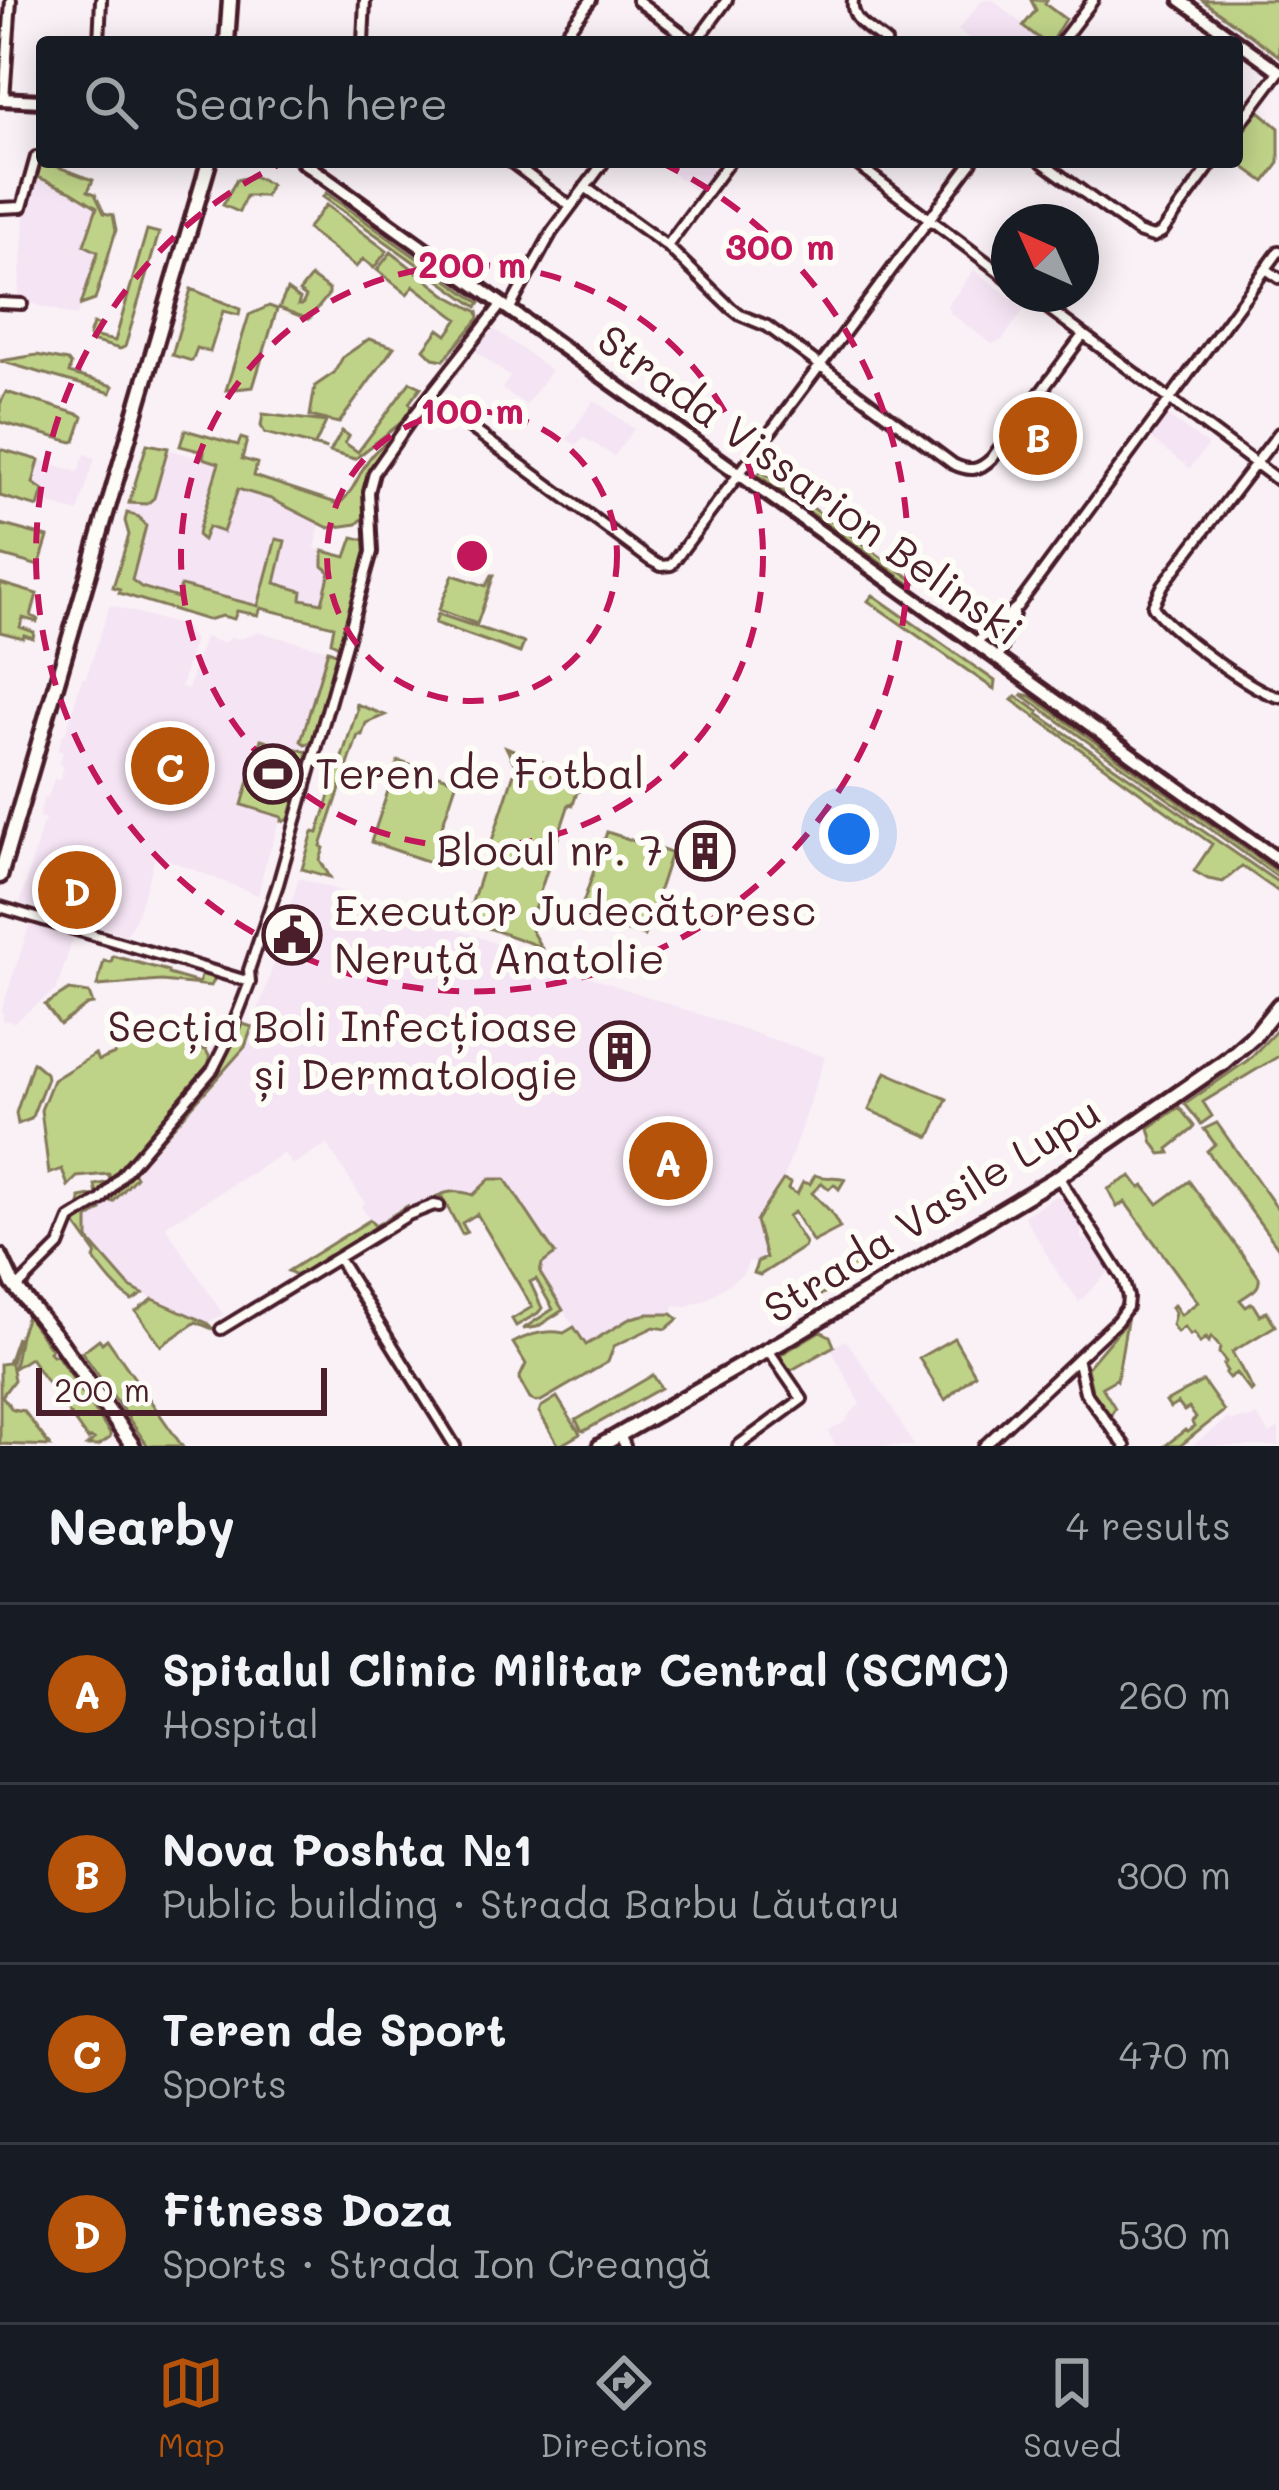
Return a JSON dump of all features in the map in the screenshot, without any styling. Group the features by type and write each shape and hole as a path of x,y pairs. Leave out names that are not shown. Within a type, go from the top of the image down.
{"main road":[{"path":"227,36 230,0"},
{"path":"2,99 36,101"},
{"path":"0,876 206,168"},
{"name":"Strada Vissarion Belinski","path":"311,168 1279,860"},
{"name":"Strada Vasile Lupu","path":"600,1446 622,1440 1058,1177 1224,1062 1279,1005"},
{"path":"0,1256 10,1285 60,1342 133,1446"}],"street":[{"path":"2,99 11,0"},
{"path":"99,36 101,0"},
{"path":"363,36 365,0"},
{"path":"564,36 591,0"},
{"path":"637,0 686,36"},
{"path":"699,36 728,0"},
{"path":"853,0 856,19 878,36"},
{"path":"1066,36 1093,0"},
{"path":"1180,0 1230,36"},
{"path":"1243,45 1279,71 1243,120"},
{"path":"0,208 22,207 36,157"},
{"path":"519,168 570,206"},
{"path":"10,1285 59,1246 70,1219 101,1200 208,1076 223,1050 250,982 249,970 372,552 371,482 429,398 505,308 599,168"},
{"path":"668,246 725,168"},
{"path":"862,168 991,265"},
{"path":"429,398 661,566 671,565 968,168"},
{"path":"1050,168 1138,232 1153,237 1162,232 1209,168"},
{"path":"585,187 668,246 731,308 767,326 953,464 968,470 984,466 1000,448 1083,335"},
{"path":"975,643 1017,607 1279,251"},
{"path":"1266,269 1279,278"},
{"path":"0,303 22,304"},
{"path":"1053,312 1279,481"},
{"path":"1279,433 1163,585 1153,605 1164,622 1265,694 1279,697"},
{"path":"998,660 1017,607"},
{"path":"0,907 250,982"},
{"path":"984,1446 1078,1360 1126,1307 1128,1290 1058,1177"},
{"path":"221,1329 408,1214 439,1206"},
{"path":"338,1258 455,1446"},
{"path":"738,1446 802,1399 769,1350"},
{"path":"1078,1360 1085,1392 1125,1446"}],"shaded area":[{"path":"982,0 993,0 1037,36 966,36 958,30"},
{"path":"665,168 712,168 716,171 699,193"},
{"path":"35,176 97,207 84,244 99,251 77,316 18,300 25,214"},
{"path":"974,270 991,283 991,312 1022,312 1002,340 992,344 947,307"},
{"path":"494,329 551,370 526,405 502,389 510,377 476,351"},
{"path":"594,400 634,429 614,456 583,437 576,445 567,439"},
{"path":"1166,415 1208,445 1190,468 1150,438"},
{"path":"147,444 219,463 238,489 320,523 315,549 346,557 325,623 182,586 174,610 119,593 114,587 129,535 125,521"},
{"path":"85,454 95,458 78,512 40,501 43,490 32,483 39,460 78,472"},
{"path":"110,605 186,627 194,639 181,687 188,689 204,637 223,643 258,632 328,650 258,895 156,855 126,935 20,903 46,820 39,817 44,797 48,798 54,779 60,780 64,766 59,764 63,752 58,750"},
{"path":"299,878 825,1057 783,1180 755,1223 766,1258 760,1263 749,1261 743,1274 705,1300 674,1305 672,1314 637,1316 586,1346 540,1273 542,1264 554,1254 484,1182 473,1195 441,1194 418,1207 409,1205 374,1226 361,1206 365,1203 327,1144 292,1165 284,1153 165,1226 223,1314 205,1324 130,1287 88,1239 88,1218 120,1196 136,1178 133,1173 245,1047 293,910 290,906"},
{"path":"30,924 73,938 56,990 14,1022 2,1020 1,1012"},
{"path":"1056,1196 1081,1226 1081,1240 1090,1239 1110,1270 1079,1302 1024,1216"},
{"path":"846,1340 914,1446 836,1446 828,1432 848,1420 860,1404 831,1348"},
{"path":"1256,1415 1270,1434 1279,1428 1279,1446 1192,1446 1228,1418"}],"green space":[{"path":"1031,0 1047,0 1045,4 1065,19 1055,36 1036,36 1023,26 1036,10"},
{"path":"1202,0 1279,0 1279,56"},
{"path":"1259,111 1279,128 1279,163 1265,182 1243,166 1243,131"},
{"path":"38,168 61,168 93,180 88,191 95,194 104,213 113,215 116,230 95,300 81,305 98,252 84,245 97,207 35,176"},
{"path":"253,176 271,185 265,196 246,196 239,212 223,205 236,180"},
{"path":"326,193 480,303 477,307 323,197"},
{"path":"326,205 387,251 374,268 363,259 356,267 307,229"},
{"path":"147,230 159,233 125,347 91,341 93,324 99,325 96,337 115,341"},
{"path":"391,252 445,294 478,312 479,318 444,360 424,349 439,329 447,335 458,319 414,286 407,294 377,270"},
{"path":"311,277 329,294 311,317 279,308 287,290 302,305 306,297 299,292"},
{"path":"191,289 240,309 239,315 223,311 210,352 197,348 192,361 172,355"},
{"path":"269,306 277,309 253,387 226,390 249,315"},
{"path":"369,339 394,347 339,423 310,416 315,386"},
{"path":"37,355 68,361 69,373 113,386 111,393 0,361"},
{"path":"410,382 421,387 409,403 414,408 407,418 355,459 330,452 342,431 349,436 345,443 358,452"},
{"path":"6,392 81,415 75,441 0,422"},
{"path":"263,414 326,422 315,445 327,449 265,433"},
{"path":"185,430 238,445 241,438 247,440 242,459 257,463 254,476 339,504 372,455 391,439 366,481 365,516 357,524 329,528 271,499 238,489 223,532 208,527 203,540 199,529 219,463 203,458 204,452 180,446"},
{"path":"147,444 168,448 154,498 147,504 129,503"},
{"path":"0,449 39,460 33,483 43,490 38,507 0,496"},
{"path":"761,471 916,582 913,586 758,475"},
{"path":"127,513 146,526 132,580 177,598 181,586 258,606 276,539 285,541 275,583 302,591 301,599 322,603 330,572 323,566 323,551 346,557 353,537 365,540 366,559 339,646 331,642 334,626 261,608 258,615 237,611 234,619 207,620 119,593 113,587 129,535"},
{"path":"0,524 48,537 39,566 0,555"},
{"path":"453,575 486,586 494,575 477,624 439,610"},
{"path":"0,583 37,594 31,616 37,622 23,618 20,627 34,632 33,638 0,632"},
{"path":"873,595 995,681 994,689 868,601"},
{"path":"438,614 524,643 520,653 435,623"},
{"path":"328,650 338,657 312,742 305,744 301,741"},
{"path":"1021,694 1031,696 1279,873 1279,878"},
{"path":"1016,696 1279,883 1279,892 1242,866 1223,882 1194,871 1212,844 1012,700"},
{"path":"356,704 385,715 366,723 358,735 321,846 320,860 330,877 302,869 313,832 318,833"},
{"path":"167,729 194,737 174,804 147,796"},
{"name":"Teren de Fotbal","path":"261,739 308,752 289,819 282,821 282,817 242,805"},
{"path":"506,747 596,784 577,792 573,805 569,804 532,916 531,930 541,947 452,915 471,905 516,767"},
{"path":"398,761 457,781 430,862 371,842"},
{"path":"607,832 671,853 644,936 579,915"},
{"path":"113,956 199,983 202,973 215,978 211,986 161,981 97,986 104,961 111,962"},
{"path":"69,990 89,993 93,1004 60,1025 45,1005"},
{"path":"243,1024 252,1027 245,1047 133,1172 136,1177 113,1202 108,1200 220,1069"},
{"path":"1279,1028 1279,1056 1203,1102 1212,1116 1201,1124 1185,1104 1248,1060"},
{"path":"161,1037 206,1050 212,1062 110,1182 109,1174 77,1177 68,1186 62,1169 49,1174 41,1110 53,1080 95,1054 98,1061 115,1054 117,1043"},
{"path":"33,1062 47,1078 31,1119 18,1124 16,1113"},
{"path":"886,1072 947,1099 930,1137 869,1110"},
{"path":"1179,1107 1193,1129 1168,1149 1170,1153 1161,1154 1149,1128"},
{"path":"1217,1123 1279,1211 1279,1249 1207,1151 1215,1144 1204,1129"},
{"path":"815,1175 845,1179 839,1189 822,1183 812,1193 840,1228 813,1242 794,1212 788,1216 804,1247 760,1275 754,1273 757,1262 766,1258 756,1221 783,1180 797,1194 803,1182 810,1184"},
{"path":"1131,1176 1158,1204 1189,1181 1259,1277 1256,1288 1240,1300 1246,1307 1252,1303 1260,1316 1267,1311 1275,1326 1232,1352 1251,1392 1236,1373 1229,1378 1225,1373 1226,1362 1211,1337 1200,1343 1194,1333 1190,1335 1184,1327 1177,1332 1172,1325 1175,1313 1171,1307 1181,1315 1198,1302 1125,1202 1117,1207 1108,1189"},
{"path":"490,1179 505,1179 555,1254 542,1264 540,1273 563,1310 537,1327 523,1329 553,1309 536,1279 530,1282 542,1308 516,1326 512,1319 532,1307 477,1214 462,1223 467,1232 462,1234 442,1197 418,1207 450,1192 473,1195"},
{"path":"110,1182 97,1197 80,1205 80,1198 97,1195 95,1185"},
{"path":"409,1205 331,1257 297,1275 288,1271 370,1220 375,1226"},
{"path":"99,1208 88,1219 88,1239 130,1287 143,1294 132,1301 99,1266 96,1253 75,1224"},
{"path":"852,1259 859,1272 779,1320 791,1309 787,1302 793,1294"},
{"path":"153,1299 213,1329 196,1322 161,1346 136,1311"},
{"path":"672,1314 678,1319 666,1329 654,1327 614,1346 608,1362 541,1401 530,1399 519,1379 526,1364 513,1343 574,1327 586,1345 631,1318"},
{"path":"27,1316 110,1434 98,1446 87,1446 94,1440 88,1440 30,1358 14,1368"},
{"path":"1127,1321 1117,1380 1102,1387 1115,1408 1110,1416 1092,1390 1087,1368"},
{"path":"820,1331 830,1336 834,1346 788,1372 782,1354"},
{"path":"17,1337 11,1364 14,1380 2,1396 12,1409 24,1411 50,1446 0,1444 0,1364 8,1363"},
{"path":"954,1338 975,1374 945,1400 919,1358"},
{"path":"99,1339 102,1343 107,1339 182,1446 148,1446 82,1352"},
{"path":"653,1375 661,1388 581,1430 576,1420"},
{"path":"1203,1381 1224,1411 1180,1446 1165,1446 1194,1427 1196,1418 1189,1408 1184,1411 1178,1403 1170,1408 1166,1402"},
{"path":"557,1397 580,1434 559,1446 539,1412"}],"place":[{"name":"Nova Poshta №1","path":"1038,436"},
{"name":"Teren de Sport","path":"170,766"},
{"name":"Teren de Fotbal","path":"273,774"},
{"name":"Blocul nr. 7","path":"705,851"},
{"name":"Fitness Doza","path":"77,890"},
{"name":"Executor Judecătoresc Neruță Anatolie","path":"292,935"},
{"name":"Secția Boli Infecțioase și Dermatologie","path":"620,1051"},
{"name":"Spitalul Clinic Militar Central (SCMC)","path":"668,1161"}]}
